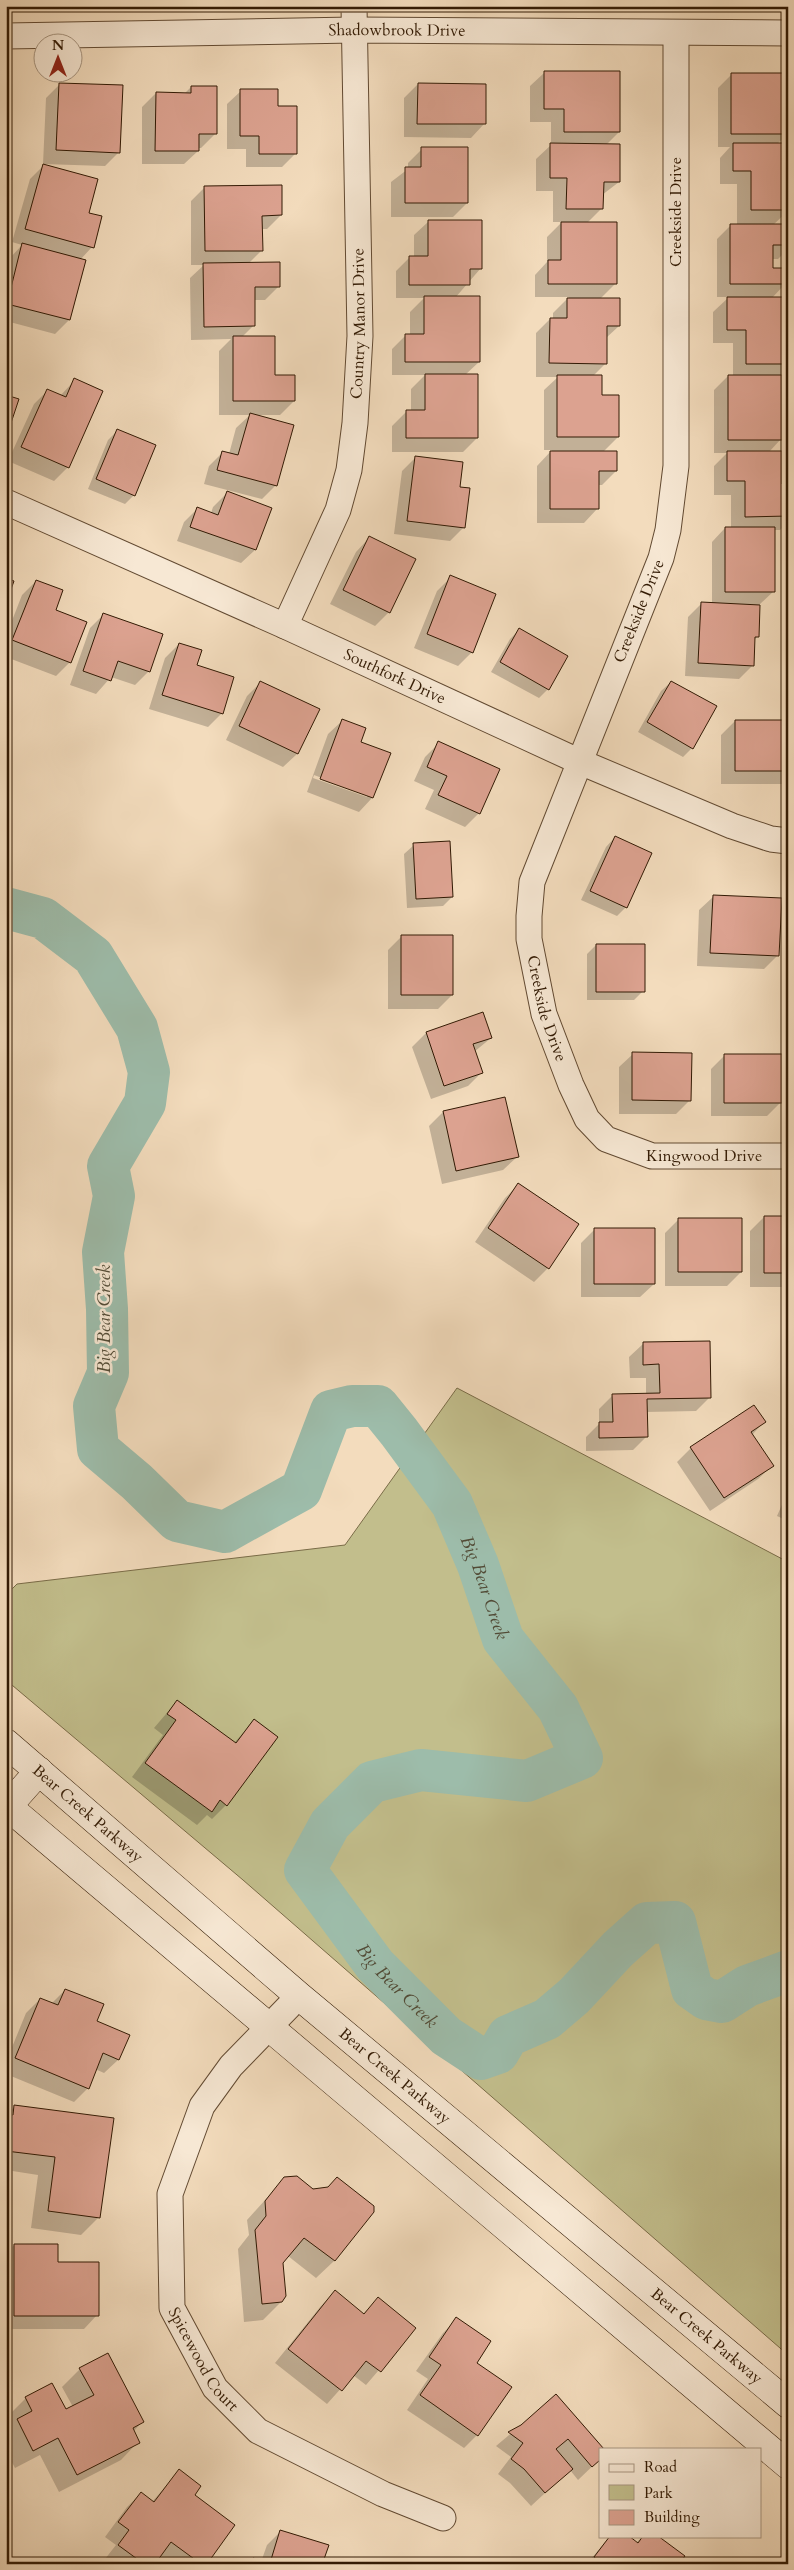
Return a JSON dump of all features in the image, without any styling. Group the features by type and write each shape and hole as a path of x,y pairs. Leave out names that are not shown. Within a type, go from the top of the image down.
{"main road":[{"name":"Bear Creek Parkway","path":"6,1743 299,1996 788,2404"},
{"path":"39,1771 7,1805 788,2465"}],"street":[{"name":"Shadowbrook Drive","path":"7,36 354,18 676,33 788,33"},
{"name":"Country Manor Drive","path":"285,626 338,510 349,470 355,423 360,336 354,18"},
{"name":"Creekside Drive","path":"622,1146 606,1139 587,1119 571,1085 544,1014 529,939 529,916 532,882 578,761 661,558 668,530 676,466 676,33"},
{"path":"6,46 7,36"},
{"name":"Southfork Drive","path":"6,502 285,626 578,761 732,826 771,839 788,841"},
{"name":"Kingwood Drive","path":"622,1146 652,1156 788,1156"},
{"name":"Spicewood Court","path":"299,1996 231,2066 202,2106 170,2194 172,2308 215,2388 258,2431 382,2494 443,2518"}],"green space":[{"path":"457,1388 788,1562 788,2355 243,1880 6,1680 6,1595 17,1584 345,1545"}],"building":[{"path":"544,71 620,71 620,132 564,132 564,109 544,109"},
{"path":"731,73 788,73 788,134 731,134"},
{"path":"59,83 123,85 120,153 56,150"},
{"path":"418,83 486,84 486,124 417,124"},
{"path":"191,86 217,86 217,134 199,134 199,151 155,151 156,92 191,93"},
{"path":"240,89 278,89 278,106 297,106 297,154 259,154 259,136 240,136"},
{"path":"550,143 620,144 620,182 604,182 603,209 566,209 567,178 550,178"},
{"path":"733,143 788,143 788,210 751,210 751,171 733,171"},
{"path":"421,147 468,147 468,203 405,203 405,167 421,167"},
{"path":"43,164 98,179 89,213 102,216 94,248 25,229"},
{"path":"282,185 282,215 262,216 263,251 205,251 204,186"},
{"path":"428,220 482,220 482,269 470,269 470,285 409,285 409,256 428,256"},
{"path":"561,222 617,222 617,284 548,284 548,260 561,260"},
{"path":"730,224 788,224 788,245 773,245 773,268 787,268 787,284 730,284"},
{"path":"22,243 86,260 70,320 7,304"},
{"path":"280,262 280,287 255,287 255,326 204,327 203,263"},
{"path":"424,296 480,296 480,362 405,362 405,334 424,334"},
{"path":"727,297 788,297 788,364 746,364 746,330 727,330"},
{"path":"567,298 620,298 620,326 607,326 607,364 549,363 550,318 567,318"},
{"path":"233,336 275,336 275,375 295,375 295,401 233,401"},
{"path":"425,374 478,374 478,438 406,438 406,410 425,410"},
{"path":"557,375 602,375 602,395 619,395 619,437 557,437"},
{"path":"728,375 782,375 782,440 728,440"},
{"path":"74,378 103,391 69,468 21,447 47,389 66,397"},
{"path":"6,395 19,399 6,438"},
{"path":"250,413 294,425 277,486 217,470 222,451 238,455"},
{"path":"117,429 156,445 135,496 96,479"},
{"path":"550,451 617,451 617,471 599,471 599,509 550,509"},
{"path":"727,451 782,451 782,484 788,484 788,516 745,517 745,481 727,481"},
{"path":"415,456 463,462 460,487 470,488 465,528 407,521"},
{"path":"227,491 272,508 256,550 190,527 197,507 218,515"},
{"path":"725,527 775,527 775,592 725,592"},
{"path":"369,536 416,559 390,613 343,590"},
{"path":"450,575 496,594 473,653 427,634"},
{"path":"6,578 14,581 6,603"},
{"path":"36,580 63,590 56,610 87,622 71,663 12,640"},
{"path":"701,602 760,605 759,637 755,637 754,666 698,663"},
{"path":"103,613 163,634 150,672 118,661 111,681 83,671"},
{"path":"519,628 568,656 549,690 500,662"},
{"path":"179,643 202,650 197,665 234,677 223,714 162,695"},
{"path":"260,681 320,709 298,754 239,726"},
{"path":"671,681 717,706 693,749 647,722"},
{"path":"342,719 366,728 361,742 391,753 373,798 320,779"},
{"path":"735,720 788,720 788,771 735,771"},
{"path":"438,741 500,769 480,814 438,795 447,776 427,767"},
{"path":"615,836 652,853 627,908 590,891"},
{"path":"450,841 453,897 416,899 413,843"},
{"path":"713,895 782,898 779,956 710,953"},
{"path":"401,935 453,935 453,995 401,995"},
{"path":"596,944 645,944 645,992 596,992"},
{"path":"483,1012 492,1038 473,1044 483,1073 444,1086 426,1032"},
{"path":"632,1052 692,1053 691,1101 632,1100"},
{"path":"724,1054 782,1054 782,1103 724,1103"},
{"path":"505,1097 519,1157 456,1171 443,1111"},
{"path":"518,1183 579,1224 549,1269 488,1228"},
{"path":"764,1216 788,1216 788,1273 764,1273"},
{"path":"678,1218 742,1218 742,1272 678,1272"},
{"path":"594,1228 655,1228 655,1284 594,1284"},
{"path":"710,1341 711,1398 647,1399 648,1437 599,1438 599,1422 613,1422 612,1394 660,1393 659,1364 643,1365 643,1342"},
{"path":"754,1405 766,1422 751,1432 774,1466 724,1498 690,1447"},
{"path":"177,1700 236,1743 254,1719 278,1737 227,1806 220,1800 212,1812 145,1763 176,1720 167,1714"},
{"path":"65,1989 104,2004 97,2021 130,2035 119,2060 103,2053 89,2089 15,2058 40,1998 58,2005"},
{"path":"14,2105 114,2118 100,2218 48,2211 55,2157 6,2151 6,2114 13,2115"},
{"path":"297,2176 313,2189 328,2187 337,2177 374,2206 374,2212 335,2261 304,2238 283,2263 286,2296 282,2302 262,2304 255,2230 266,2216 265,2201 284,2177"},
{"path":"14,2244 58,2244 58,2262 99,2262 99,2316 14,2316"},
{"path":"335,2290 364,2314 378,2297 416,2328 381,2372 366,2361 342,2391 288,2349"},
{"path":"456,2317 491,2341 477,2363 512,2387 478,2436 420,2395 441,2365 429,2357"},
{"path":"108,2353 144,2422 133,2428 140,2443 77,2475 58,2438 33,2451 17,2419 32,2411 25,2397 52,2383 66,2409 94,2395 79,2368"},
{"path":"556,2394 603,2448 599,2448 599,2461 592,2467 568,2439 556,2449 573,2469 545,2493 524,2469 511,2459 523,2443 508,2432 521,2425"},
{"path":"179,2469 201,2486 195,2495 235,2525 207,2564 201,2564 171,2542 155,2564 144,2564 118,2545 129,2530 118,2522 141,2492 154,2502"},
{"path":"280,2530 329,2545 323,2562 328,2564 251,2564 253,2558 270,2563"},
{"path":"608,2538 632,2538 638,2543 642,2538 661,2538 685,2556 679,2564 602,2564 594,2557"}],"waterway":[{"name":"Big Bear Creek","path":"6,908 43,918 93,956 137,1028 149,1072 145,1103 108,1166 114,1196 103,1252 107,1309 108,1373 94,1406 98,1449 137,1482 177,1521 225,1532 301,1490 331,1411 352,1406 378,1406 452,1504 478,1565 503,1639 558,1708 582,1758 527,1781 421,1770 372,1782 330,1824 305,1870 375,1965 446,2036 481,2059 498,2053 508,2036 547,2019 574,1996 618,1949 647,1923 675,1922 692,1989 706,1999 722,2002 747,1986 788,1971"}]}
